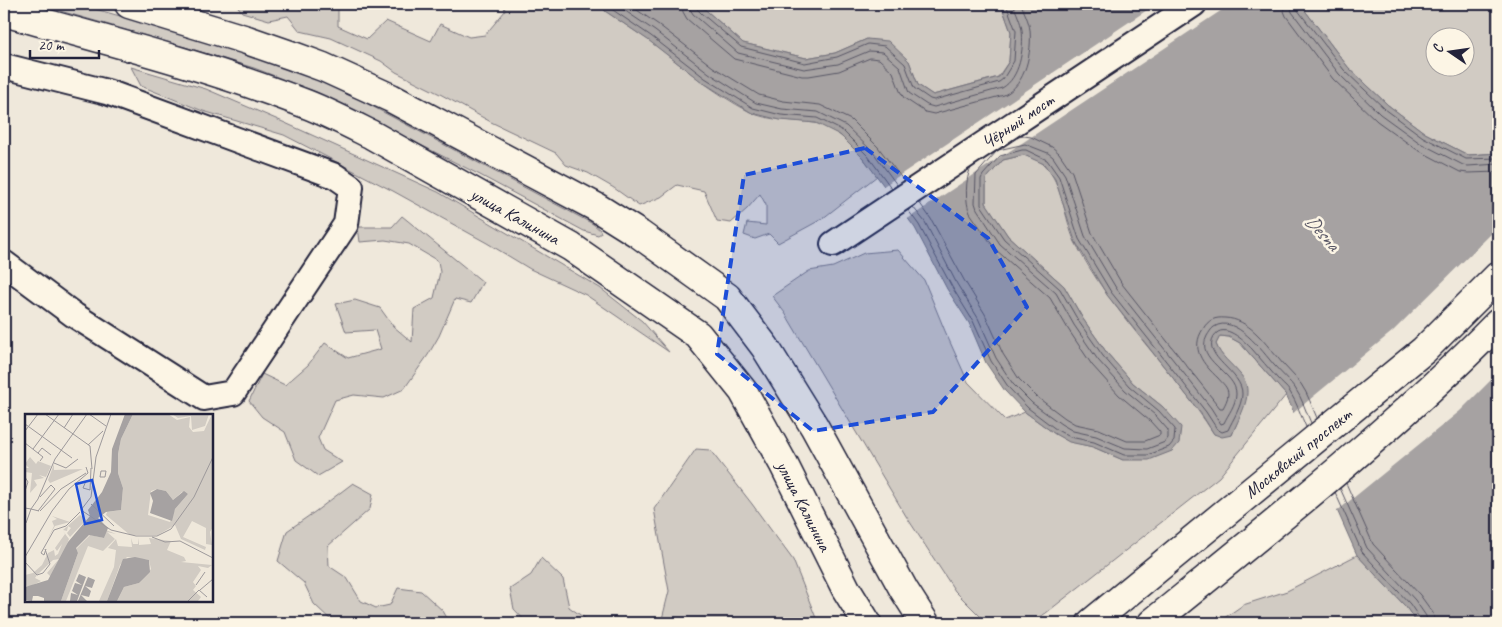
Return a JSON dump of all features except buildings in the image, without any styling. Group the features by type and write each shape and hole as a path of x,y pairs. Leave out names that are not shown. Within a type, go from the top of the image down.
{"main road":[{"path":"129,4 300,58 391,98 596,207 639,234 727,297 765,347 800,403 904,590 925,623"},
{"name":"улица Калинина","path":"4,12 234,79 308,105 339,119 372,135 571,247 698,335 742,391 784,465 846,589 867,623"},
{"name":"Московский проспект","path":"1091,623 1424,350 1498,276"},
{"name":"Московский проспект","path":"1152,623 1312,493 1446,374 1498,322"}],"street":[{"name":"Чёрный мост","path":"838,241 1194,4"},
{"path":"4,66 107,92 335,176 351,187 346,224 233,393 204,398 74,315 4,263"}],"highlighted area":[{"path":"865,148 988,238 1027,307 933,412 813,431 717,354 744,175"}],"shaded area":[{"path":"36,4 77,4 268,60 313,78 351,95 593,224 601,233 598,235 584,231 480,175 316,92 254,68"},
{"path":"236,4 335,4 338,5 338,26 367,39 386,21 431,41 440,24 469,37 485,35 505,11 504,4 602,4 605,11 650,41 736,105 757,115 772,119 814,123 832,130 857,151 877,176 822,219 778,243 769,234 755,239 744,235 747,223 766,225 766,205 760,194 731,223 717,221 704,191 677,185 661,197 639,206 614,188 588,173 566,165 556,153 491,122 396,72 381,61 331,38 300,31 288,16 269,20 242,12"},
{"path":"699,4 1001,4 1011,32 1009,61 998,77 933,95 918,85 909,61 867,39 835,53 806,58 743,43"},
{"path":"1300,4 1498,4 1498,153 1468,155 1425,133 1388,105 1348,67"},
{"path":"131,67 206,89 438,192 600,288 642,321 669,352 586,295 530,269 393,191 284,135 203,111 141,86"},
{"path":"1024,155 1040,162 1050,173 1059,191 1071,233 1090,268 1123,316 1197,409 1214,434 1232,435 1237,423 1225,359 1216,344 1220,336 1229,337 1240,343 1286,395 1219,477 1046,613 1031,623 987,623 955,591 906,516 785,313 772,296 809,271 833,267 864,253 898,250 924,280 968,382 1005,420 1025,412 1055,434 1069,441 1093,447 1123,460 1163,407 1133,383 1107,353 1083,319 1064,286 1008,236 986,203 986,179 1003,160"},
{"path":"402,216 483,282 471,303 455,299 439,336 404,389 384,398 354,395 335,400 318,438 323,450 342,462 318,476 296,460 285,432 262,417 249,401 262,374 285,385 308,365 325,343 348,358 381,349 375,330 346,332 336,304 355,300 380,308 393,326 412,342 414,309 434,298 440,272 438,261 409,244 385,240 360,242 358,227 392,227"},
{"path":"696,449 710,450 793,560 818,623 661,623 669,591 654,509"},
{"path":"353,483 373,494 370,509 328,546 329,566 347,578 361,601 376,608 390,605 398,588 421,591 443,611 450,623 334,623 314,604 304,583 278,561 287,531"},
{"path":"1357,555 1406,607 1417,623 1217,623 1243,605 1287,591"},
{"path":"541,558 563,579 569,607 586,619 582,623 527,623 514,609 510,589 531,575"}],"water":[{"name":"Desna","path":"602,4 699,4 743,43 806,58 835,53 867,39 888,41 909,61 918,85 933,95 999,77 1009,61 1011,32 1001,4 1300,4 1348,67 1388,105 1425,133 1468,155 1498,153 1498,623 1417,623 1406,607 1357,555 1286,395 1240,343 1229,337 1220,336 1216,344 1218,349 1245,381 1247,396 1232,435 1222,437 1214,434 1202,415 1107,295 1075,241 1055,179 1044,164 1024,155 1003,160 986,179 986,203 1008,236 1064,286 1083,319 1107,353 1133,383 1163,407 1181,427 1179,443 1172,451 1149,460 1123,460 1093,447 1069,442 1025,412 1005,391 986,363 969,323 947,289 915,228 864,159 840,135 816,123 780,120 752,113 702,82 648,40 605,11"}],"pier":[{"path":"1156,4 1231,4 906,220 882,187"},
{"path":"1498,227 1498,373 1460,411 1336,512 1292,414 1393,331"}]}
